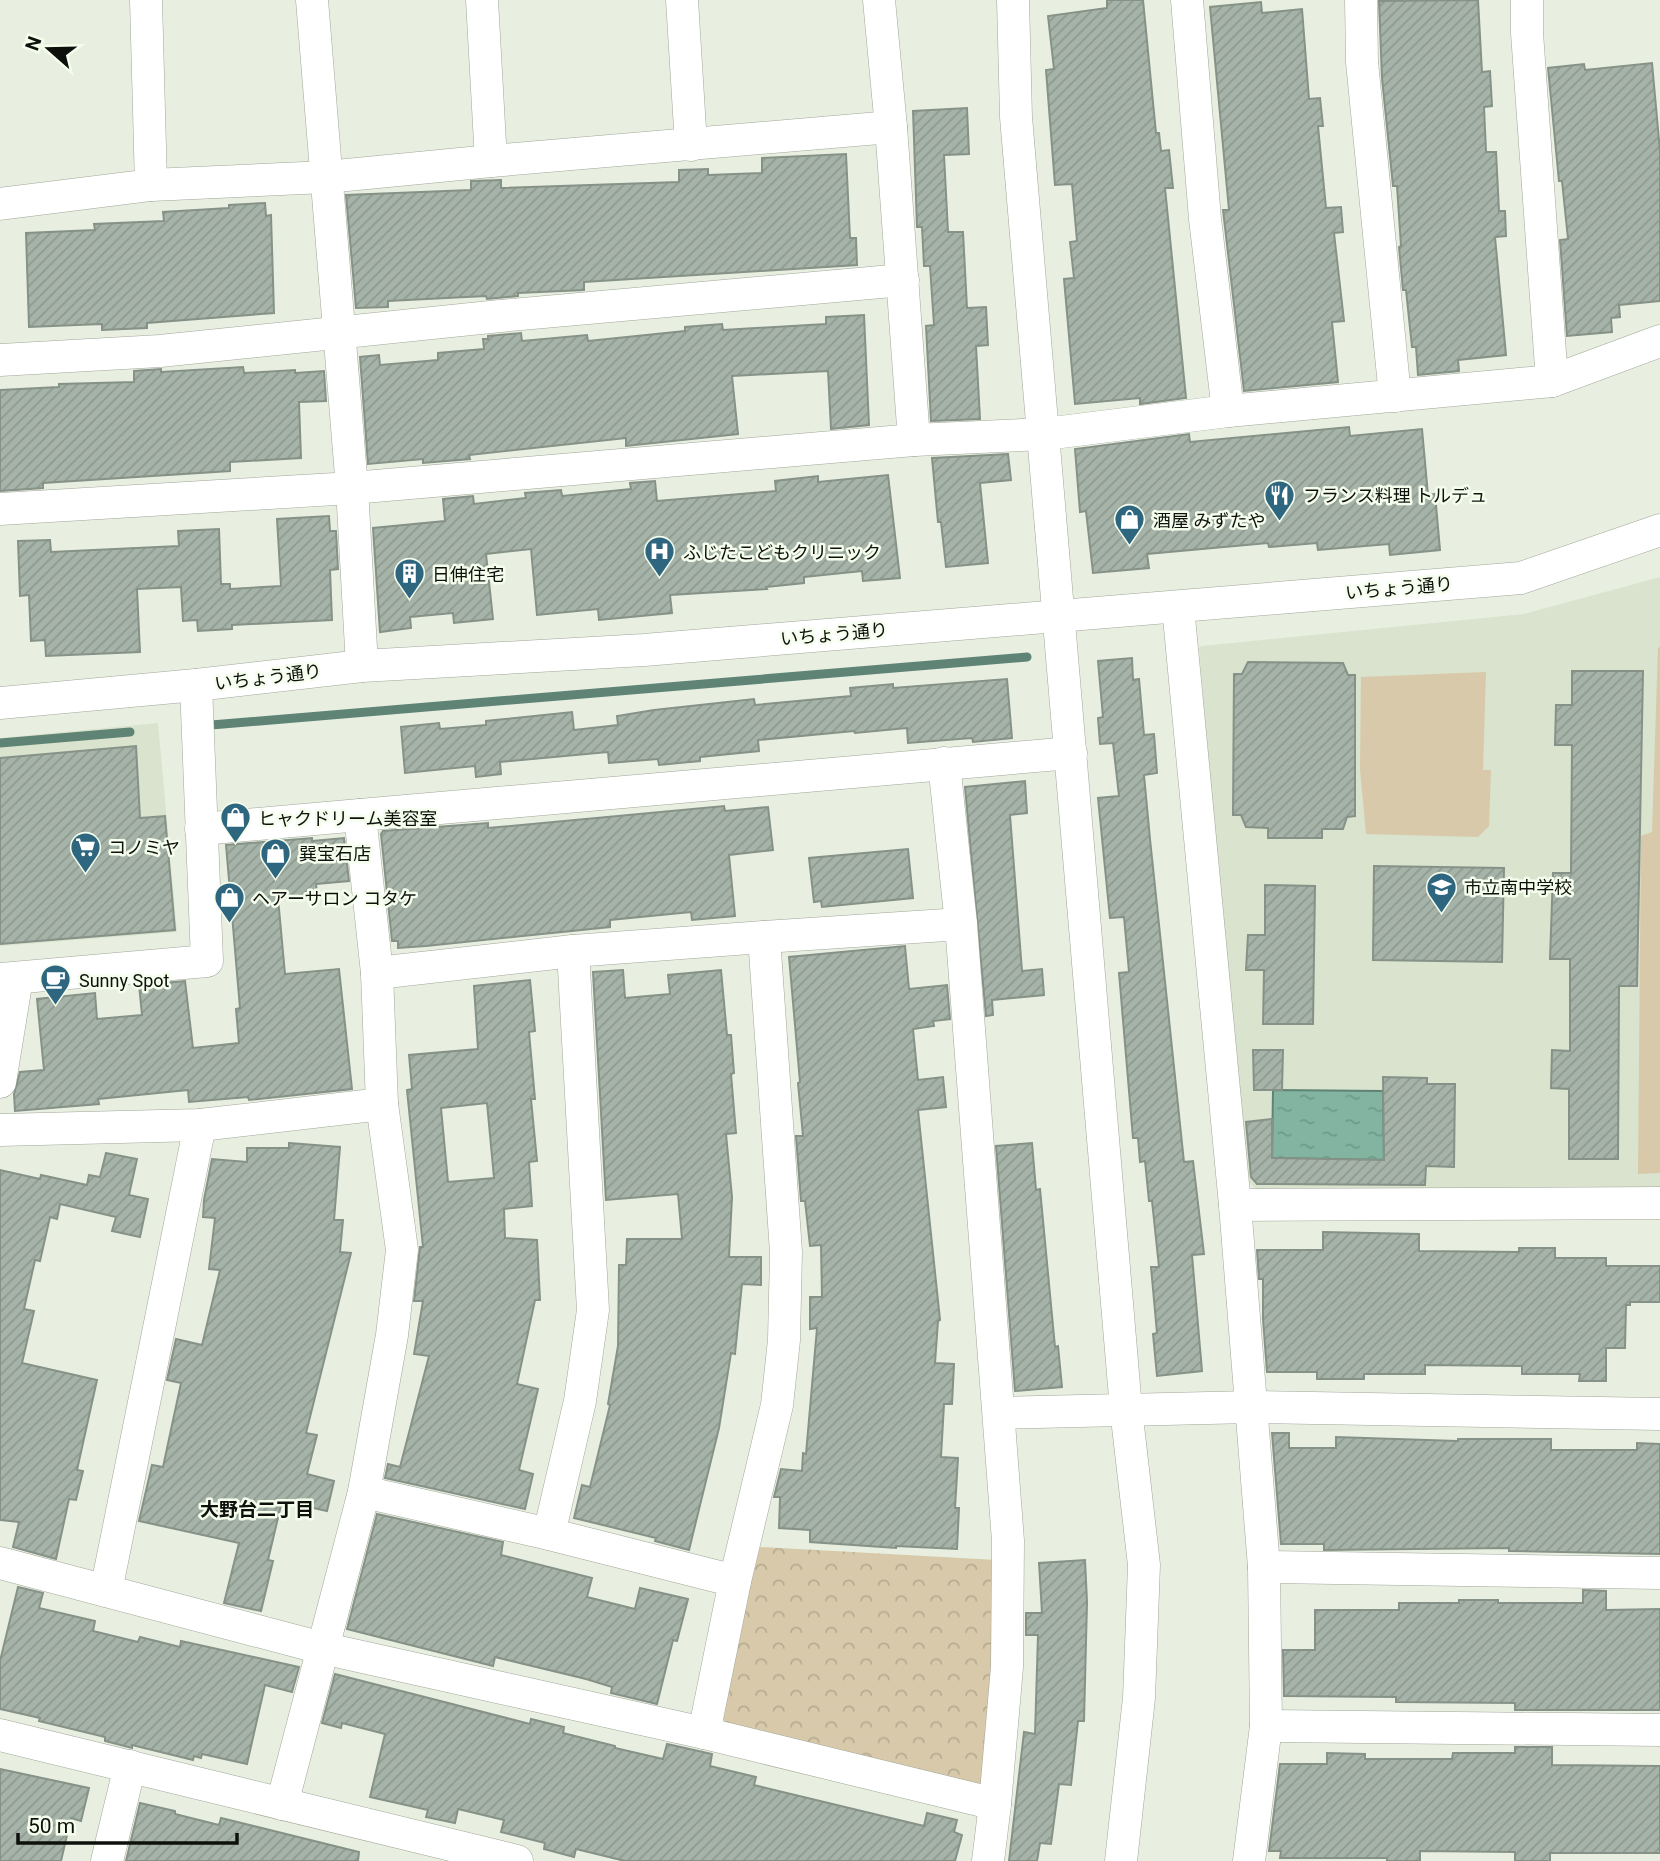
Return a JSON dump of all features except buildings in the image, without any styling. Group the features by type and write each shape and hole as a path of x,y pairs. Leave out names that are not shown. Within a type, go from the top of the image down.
{"street":[{"path":"146,0 151,185"},
{"path":"312,0 352,488 362,666"},
{"path":"482,0 491,160"},
{"path":"682,0 691,145"},
{"path":"879,0 914,440"},
{"path":"1013,0 1016,117 1126,1409 1144,1565 1139,1698 1121,1861"},
{"path":"1187,0 1205,219 1228,411"},
{"path":"1362,0 1362,62 1395,396"},
{"path":"1527,0 1527,33 1552,382"},
{"path":"0,204 151,185 326,177 491,160 891,127"},
{"path":"0,360 160,351 500,316 903,280"},
{"path":"0,509 352,488 914,440 1045,433 1228,411 1552,382 1660,341"},
{"name":"いちょう通り","path":"0,703 362,666 644,650 1521,578 1660,530"},
{"path":"1178,607 1235,1205 1264,1567 1266,1726 1250,1861"},
{"path":"0,1082 8,978 207,961 196,685"},
{"path":"201,829 1071,754"},
{"path":"944,763 961,924 1008,1541 1007,1667 988,1861"},
{"path":"282,1804 364,1492 392,1335 402,1250 382,1104 377,973 360,815"},
{"path":"377,973 573,951 961,924"},
{"path":"704,1733 735,1581 776,1405 784,1340 786,1252 764,937"},
{"path":"549,1534 580,1401 593,1310 573,951"},
{"path":"0,1130 200,1125 382,1104"},
{"path":"106,1591 200,1125"},
{"path":"1235,1205 1660,1203"},
{"path":"999,1413 1251,1407 1660,1414"},
{"path":"364,1492 549,1534 735,1581"},
{"path":"0,1563 322,1648 704,1733 995,1804"},
{"path":"1264,1567 1660,1573"},
{"path":"1266,1726 1660,1730"},
{"path":"0,1735 517,1861"},
{"path":"107,1861 130,1766"}],"shaded area":[{"name":"市立南中学校","path":"1660,577 1660,1194 1257,1190 1245,1179 1199,649 1201,646 1524,614"},
{"name":"コノミヤ","path":"158,723 177,932 0,946 0,738"}],"green space":[{"path":"1660,647 1660,1173 1638,1174 1641,836 1652,832"},
{"path":"1486,672 1483,770 1491,770 1489,826 1478,837 1366,834 1360,769 1361,677"},
{"path":"760,1547 997,1560 990,1777 972,1789 730,1730 719,1711"}],"water":[{"path":"1273,1090 1383,1091 1384,1160 1272,1158"}],"waterway":[{"path":"211,725 1027,657"},
{"path":"0,743 130,732"}],"place":[{"name":"フランス料理 トルデュ","path":"1280,522"},
{"name":"酒屋 みずたや","path":"1130,547"},
{"name":"ふじたこどもクリニック","path":"660,579"},
{"name":"日伸住宅","path":"409,601"},
{"name":"ヒャクドリーム美容室","path":"235,845"},
{"name":"コノミヤ","path":"85,874"},
{"name":"巽宝石店","path":"276,880"},
{"name":"市立南中学校","path":"1441,914"},
{"name":"ヘアーサロン コタケ","path":"229,925"},
{"name":"Sunny Spot","path":"56,1007"}],"district":[{"name":"大野台二丁目","path":"257,1509"}]}
